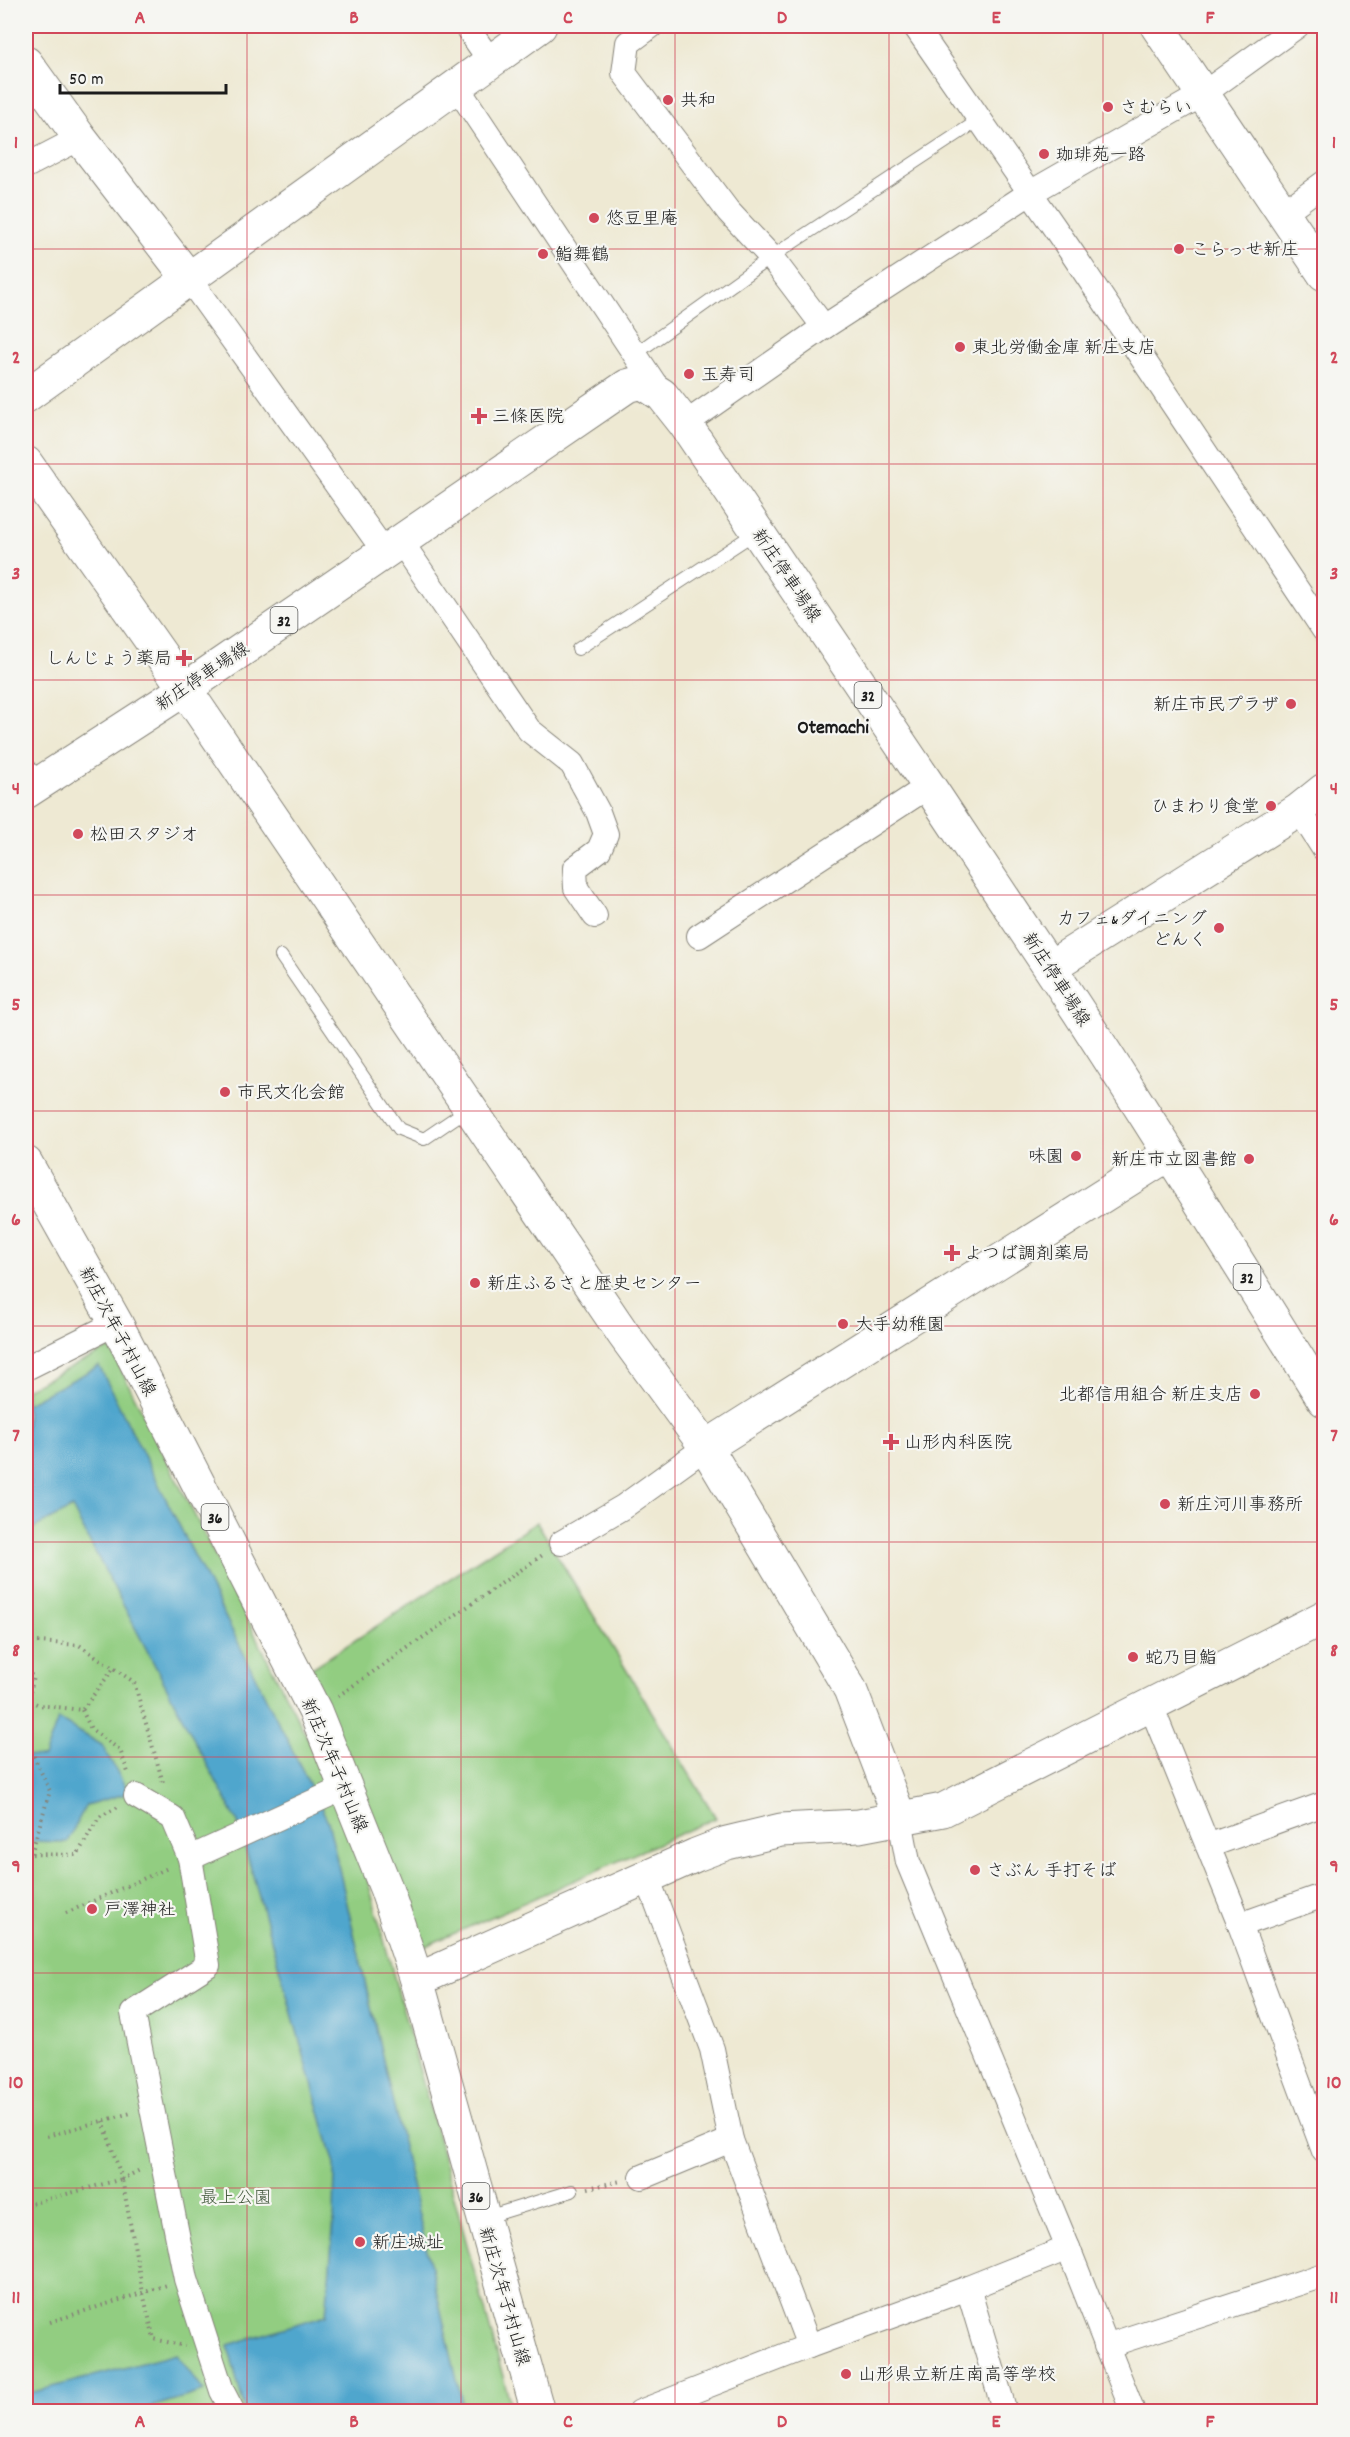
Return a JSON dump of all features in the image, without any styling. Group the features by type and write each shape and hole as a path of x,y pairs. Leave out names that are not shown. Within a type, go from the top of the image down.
{"street":[{"path":"466,26 491,62"},
{"path":"26,396 540,26"},
{"path":"651,26 628,43 624,73 728,211 771,257 824,327"},
{"path":"915,26 1324,630"},
{"path":"1157,26 1324,274"},
{"path":"685,424 824,327 1030,193 1203,94 1297,26"},
{"path":"26,63 80,138 392,545 529,730 572,764 598,812 606,834 599,850 575,868 576,888 594,916"},
{"path":"457,87 662,395"},
{"path":"26,166 80,138"},
{"path":"1283,213 1324,183"},
{"name":"新庄停車場線","path":"31,779 185,689 627,386 642,382 662,395 685,424 758,531 1050,967 1324,1400"},
{"path":"26,463 185,689 624,1335 706,1447 850,1689 900,1819 908,1862 1068,2248 1133,2412"},
{"path":"699,936 928,786"},
{"path":"1050,967 1299,810 1324,790"},
{"path":"1299,810 1324,849"},
{"path":"561,1543 623,1507 706,1447 1169,1154"},
{"name":"新庄次年子村山線","path":"26,1163 116,1323 315,1711 386,1888 417,1980 538,2412"},
{"path":"26,1368 116,1323"},
{"path":"417,1980 696,1855 754,1836 781,1830 859,1826 943,1810 1324,1617"},
{"path":"1151,1706 1240,1925 1324,2151"},
{"path":"190,1858 346,1787"},
{"path":"136,1796 173,1818 190,1858 208,1965 133,2013 186,2279 222,2391 233,2412"},
{"path":"1208,1846 1324,1804"},
{"path":"647,1877 712,2049 731,2140 809,2346"},
{"path":"1240,1925 1324,1895"},
{"path":"642,2178 731,2140"},
{"path":"640,2412 1068,2248"},
{"path":"1107,2346 1324,2276"},
{"path":"968,2288 1005,2412"}],"lane":[{"path":"635,354 771,257 979,120"},
{"path":"578,649 758,531"},
{"path":"281,956 399,1129 424,1139 470,1107"},
{"path":"483,2219 572,2191"}],"path":[{"path":"315,1711 561,1543"},
{"path":"26,1641 78,1645 134,1682 173,1818"},
{"path":"82,1710 114,1668"},
{"path":"26,1671 34,1677 26,1701 39,1705 82,1710"},
{"path":"26,1854 77,1855 99,1817 136,1796 120,1750 91,1729 82,1710"},
{"path":"26,1740 50,1791 31,1854"},
{"path":"66,1913 190,1858"},
{"path":"47,2136 152,2107"},
{"path":"103,2121 122,2179 142,2293 154,2339 209,2352"},
{"path":"26,2205 122,2179 162,2159"},
{"path":"572,2191 642,2178"},
{"path":"50,2322 186,2279"}],"green space":[{"name":"最上公園","path":"110,1348 354,1830 510,2402 481,2412 26,2412 26,1389"},
{"path":"537,1522 716,1818 419,1949 309,1670"}],"water":[{"path":"99,1366 328,1821 462,2402 436,2412 245,2411 228,2345 326,2315 334,2218 335,2165 238,1823 72,1508 26,1532 26,1404"},
{"path":"58,1719 102,1745 129,1793 86,1805 67,1842 26,1841 26,1756 44,1757"},
{"path":"176,2354 204,2391 138,2411 26,2411 26,2394"}],"place":[{"name":"共和","path":"668,100"},
{"name":"さむらい","path":"1108,107"},
{"name":"珈琲苑一路","path":"1044,154"},
{"name":"悠豆里庵","path":"594,218"},
{"name":"こらっせ新庄","path":"1179,249"},
{"name":"鮨舞鶴","path":"543,254"},
{"name":"東北労働金庫 新庄支店","path":"960,347"},
{"name":"玉寿司","path":"689,374"},
{"name":"三條医院","path":"479,416"},
{"name":"しんじょう薬局","path":"184,658"},
{"name":"新庄市民プラザ","path":"1291,704"},
{"name":"ひまわり食堂","path":"1271,806"},
{"name":"松田スタジオ","path":"78,834"},
{"name":"カフェ&ダイニング どんく","path":"1219,928"},
{"name":"市民文化会館","path":"225,1092"},
{"name":"味園","path":"1076,1156"},
{"name":"新庄市立図書館","path":"1249,1159"},
{"name":"よつば調剤薬局","path":"952,1253"},
{"name":"新庄ふるさと歴史センター","path":"475,1283"},
{"name":"大手幼稚園","path":"843,1324"},
{"name":"北都信用組合 新庄支店","path":"1255,1394"},
{"name":"山形内科医院","path":"891,1442"},
{"name":"新庄河川事務所","path":"1165,1504"},
{"name":"蛇乃目鮨","path":"1133,1657"},
{"name":"さぶん 手打そば","path":"975,1870"},
{"name":"戸澤神社","path":"92,1909"},
{"name":"新庄城址","path":"360,2242"},
{"name":"山形県立新庄南高等学校","path":"846,2374"}],"district":[{"name":"Otemachi","path":"833,726"}]}
